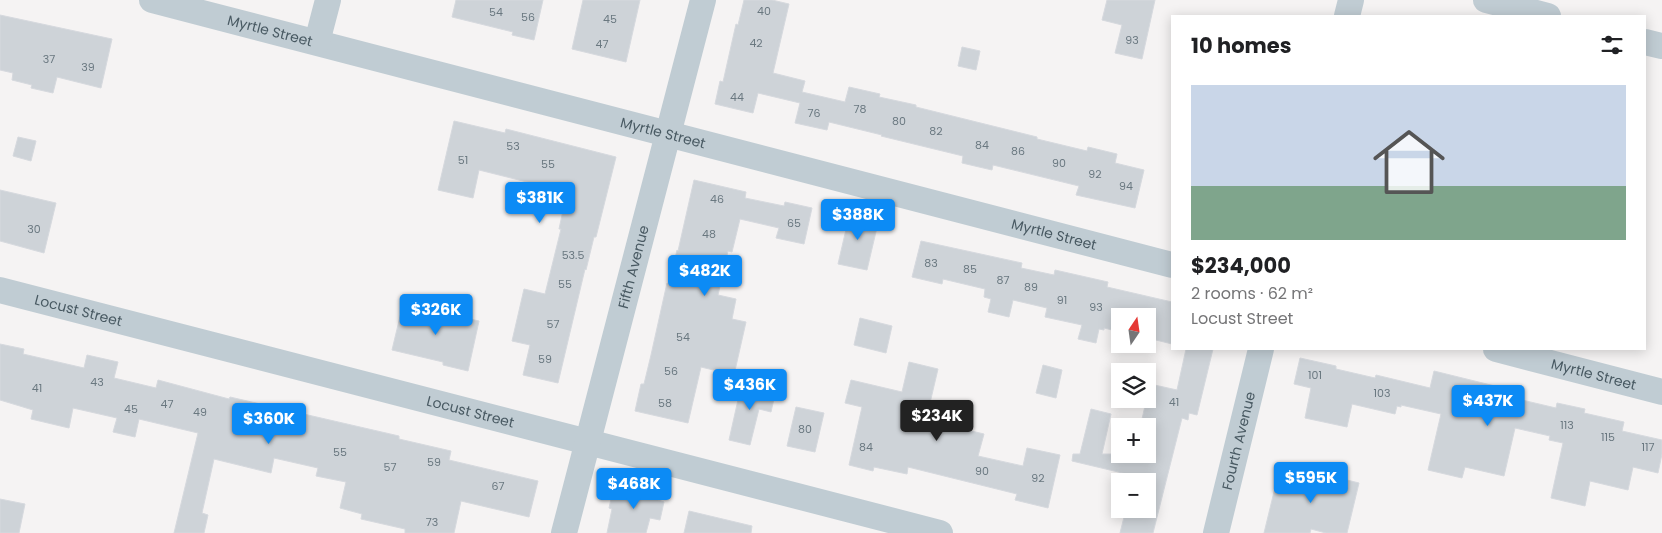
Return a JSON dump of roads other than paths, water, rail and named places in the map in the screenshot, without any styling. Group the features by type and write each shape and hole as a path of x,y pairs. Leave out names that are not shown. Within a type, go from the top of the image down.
{"street":[{"name":"Myrtle Street","path":"152,0 1171,265"},
{"path":"317,42 328,0"},
{"name":"Fifth Avenue","path":"564,533 704,0"},
{"path":"1347,15 1351,0"},
{"path":"1486,0 1544,15"},
{"path":"1646,42 1662,46"},
{"name":"Locust Street","path":"0,290 940,533"},
{"name":"Fourth Avenue","path":"1216,533 1261,350"},
{"name":"Myrtle Street","path":"1500,350 1662,392"}]}
